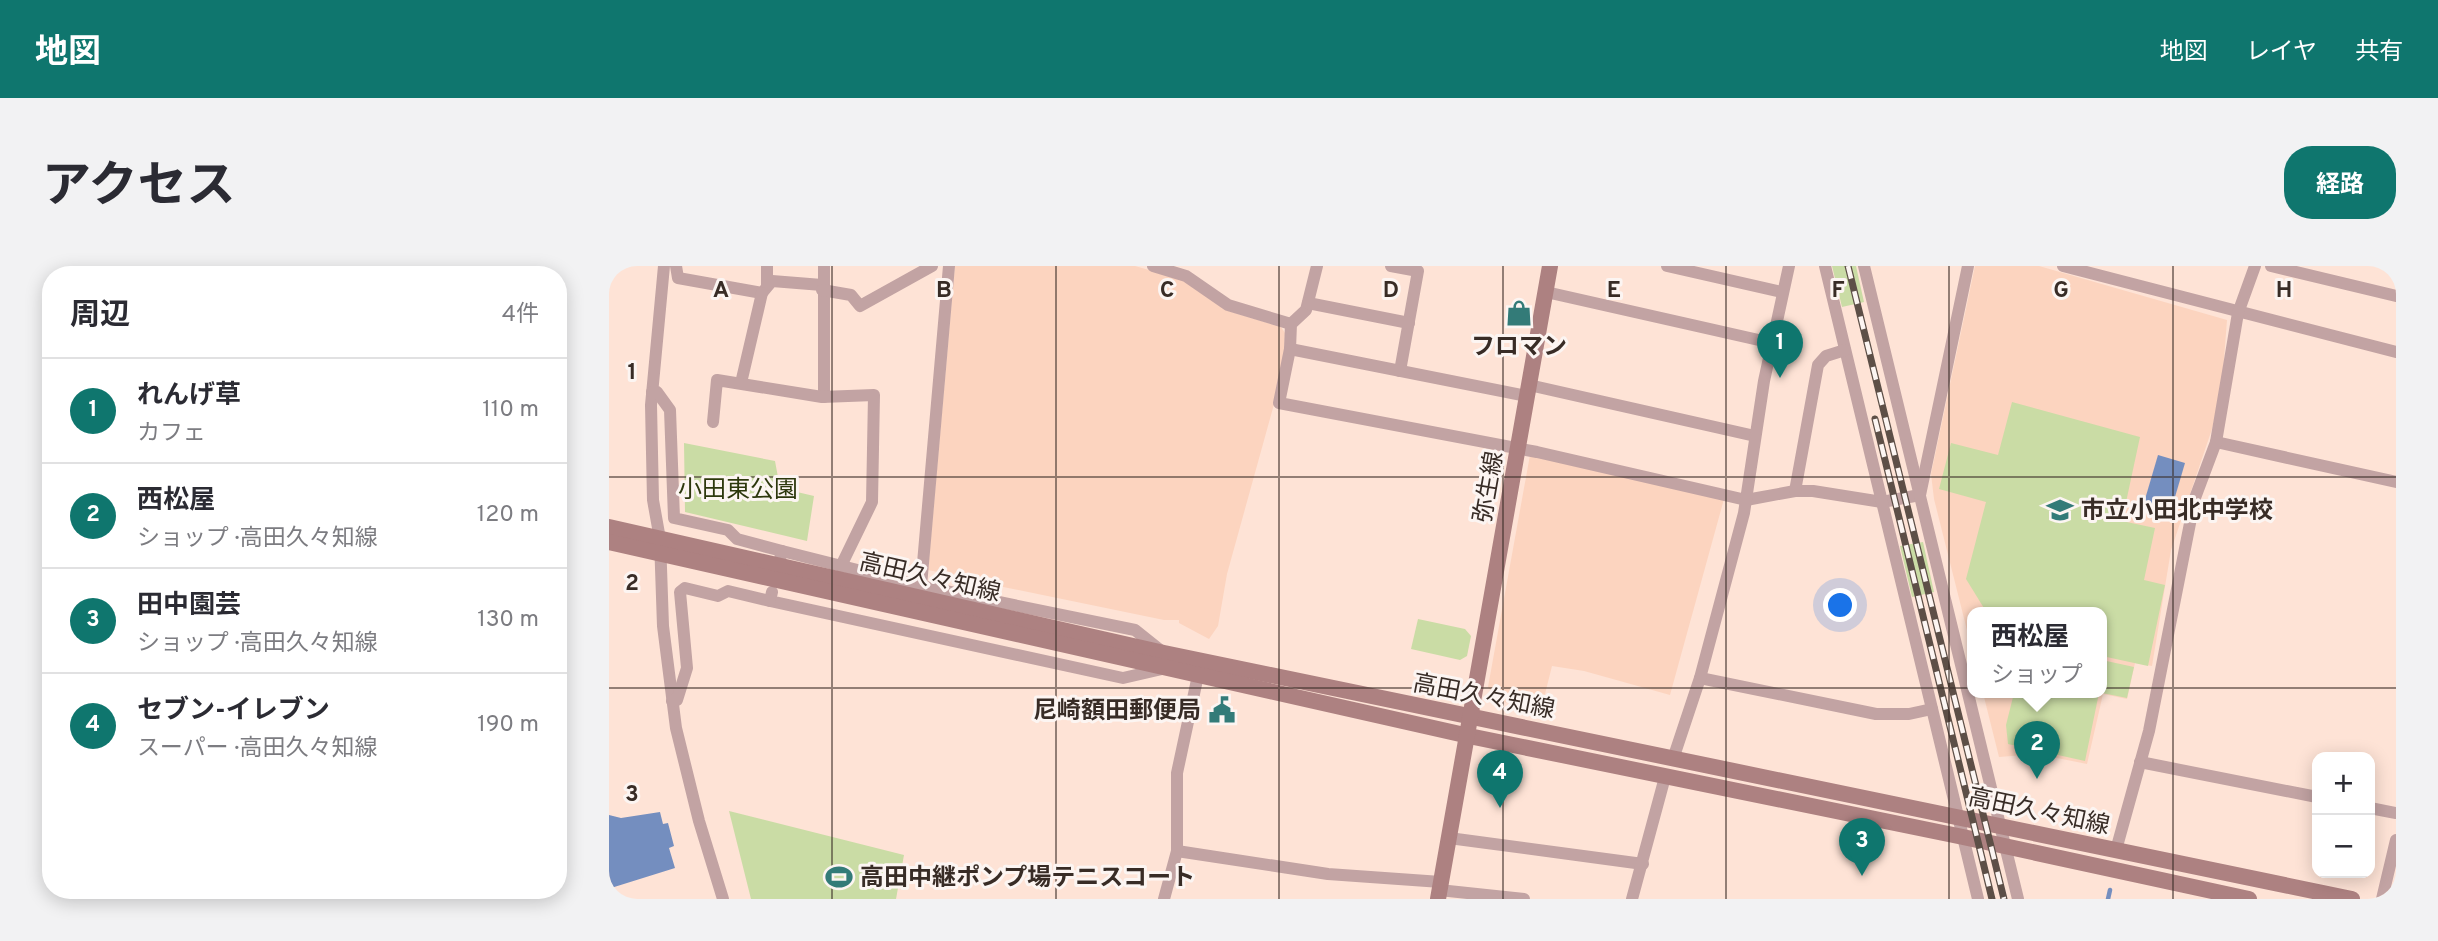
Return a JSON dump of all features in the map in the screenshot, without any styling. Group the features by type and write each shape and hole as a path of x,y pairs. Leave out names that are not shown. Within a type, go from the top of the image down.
{"main road":[{"name":"弥生線","path":"1439,890 1469,736 1550,266"},
{"name":"高田久々知線","path":"609,527 652,545"},
{"name":"高田久々知線","path":"609,542 652,545 1200,669 1469,736 1963,837 2249,899"},
{"name":"高田久々知線","path":"1200,669 1472,716 1673,760 2352,899"}],"street":[{"path":"664,266 652,392 652,545 672,701 699,821 723,899"},
{"path":"675,266 678,278 764,289"},
{"path":"741,383 767,266"},
{"path":"824,266 824,397"},
{"path":"764,289 772,281 822,288 851,295 860,306 932,266"},
{"path":"921,586 949,266"},
{"path":"1153,266 1186,276 1229,305 1291,324"},
{"path":"1188,266 1194,281"},
{"path":"1317,266 1306,310 1291,324 1290,349 1279,403 1518,450 1746,500 1795,491 1813,491 1882,502 1920,495"},
{"path":"1391,266 1418,271 1400,370"},
{"path":"1667,266 1782,292"},
{"path":"1673,760 1700,678 1746,500 1772,343 1789,266"},
{"path":"1825,266 1978,899"},
{"path":"1864,266 1967,689"},
{"path":"1920,495 1968,266"},
{"path":"2063,266 2396,352"},
{"path":"2116,850 2167,650 2195,498 2216,442 2238,313 2255,266"},
{"path":"2271,266 2396,296"},
{"path":"1546,292 1772,343"},
{"path":"1308,303 1409,323"},
{"path":"1290,349 1528,391 1755,436"},
{"path":"1795,491 1818,365 1826,356 1845,350"},
{"path":"713,422 717,380 824,397 874,396 871,502 841,566"},
{"path":"652,392 657,392 670,410 674,518 728,530 737,539 781,555 1135,630 1163,661 1123,678 771,597 728,591 718,596 685,588 680,592 687,678 677,700 672,701"},
{"path":"2216,442 2396,482"},
{"path":"1164,899 1177,851 1177,773 1200,669"},
{"path":"1700,678 1876,714 1909,714 1932,709"},
{"path":"1969,698 2018,899"},
{"path":"2140,761 2312,796"},
{"path":"1632,899 1665,777"},
{"path":"2375,809 2396,813"},
{"path":"1449,838 1643,864"},
{"path":"2382,899 2396,840"},
{"path":"1177,851 1439,890 1524,899"}],"shaded area":[{"path":"955,266 1135,266 1184,280 1225,310 1281,327 1285,333 1284,356 1276,397 1227,574 1218,626 1209,639 1179,623 1179,620 1164,620 974,581 975,575 957,572 952,575 928,570"},
{"name":"市立小田北中学校","path":"1975,266 2039,266 2227,320 2222,385 2212,429 2171,550 2152,666 2135,663 2127,699 2107,695 2107,607 1967,607 1967,630 1934,499 1931,474"},
{"path":"1530,455 1724,499 1670,695 1584,671 1552,666 1541,710 1499,701 1488,687"},
{"name":"市立小田北中学校","path":"1984,698 2102,698 2087,764 2037,754 1999,757"}],"green space":[{"path":"1832,266 1856,266 1864,302 1842,307"},
{"path":"2012,402 2140,437 2122,521 2155,528 2144,580 2165,585 2148,666 2107,657 2107,607 1983,607 1966,579 1986,502 1939,489 1951,443 1998,455"},
{"name":"小田東公園","path":"684,443 775,461 780,488 814,496 807,541 685,512"},
{"path":"1923,542 1934,592 1912,597 1900,546"},
{"path":"1418,619 1465,629 1471,636 1467,656 1460,660 1411,649"},
{"path":"2107,661 2134,667 2127,698 2107,694"},
{"path":"2013,698 2098,698 2085,761 2008,744 2006,725"},
{"path":"729,811 904,855 896,899 751,899"}],"water":[{"path":"2158,455 2185,463 2170,514 2143,506"},
{"path":"660,812 663,824 668,823 674,846 669,848 675,868 611,888 614,899 609,899 609,815 621,818"}],"waterway":[{"path":"2108,899 2110,890"}],"railway":[{"path":"1848,266 2004,899"},
{"path":"1875,419 1992,899"}],"place":[{"name":"フロマン","path":"1519,313"},
{"name":"れんげ草","path":"1780,378"},
{"name":"市立小田北中学校","path":"2060,510"},
{"name":"尼崎額田郵便局","path":"1222,710"},
{"name":"西松屋","path":"2037,779"},
{"name":"セブン-イレブン","path":"1500,808"},
{"name":"田中園芸","path":"1862,876"},
{"name":"高田中継ポンプ場テニスコート","path":"839,877"}]}
